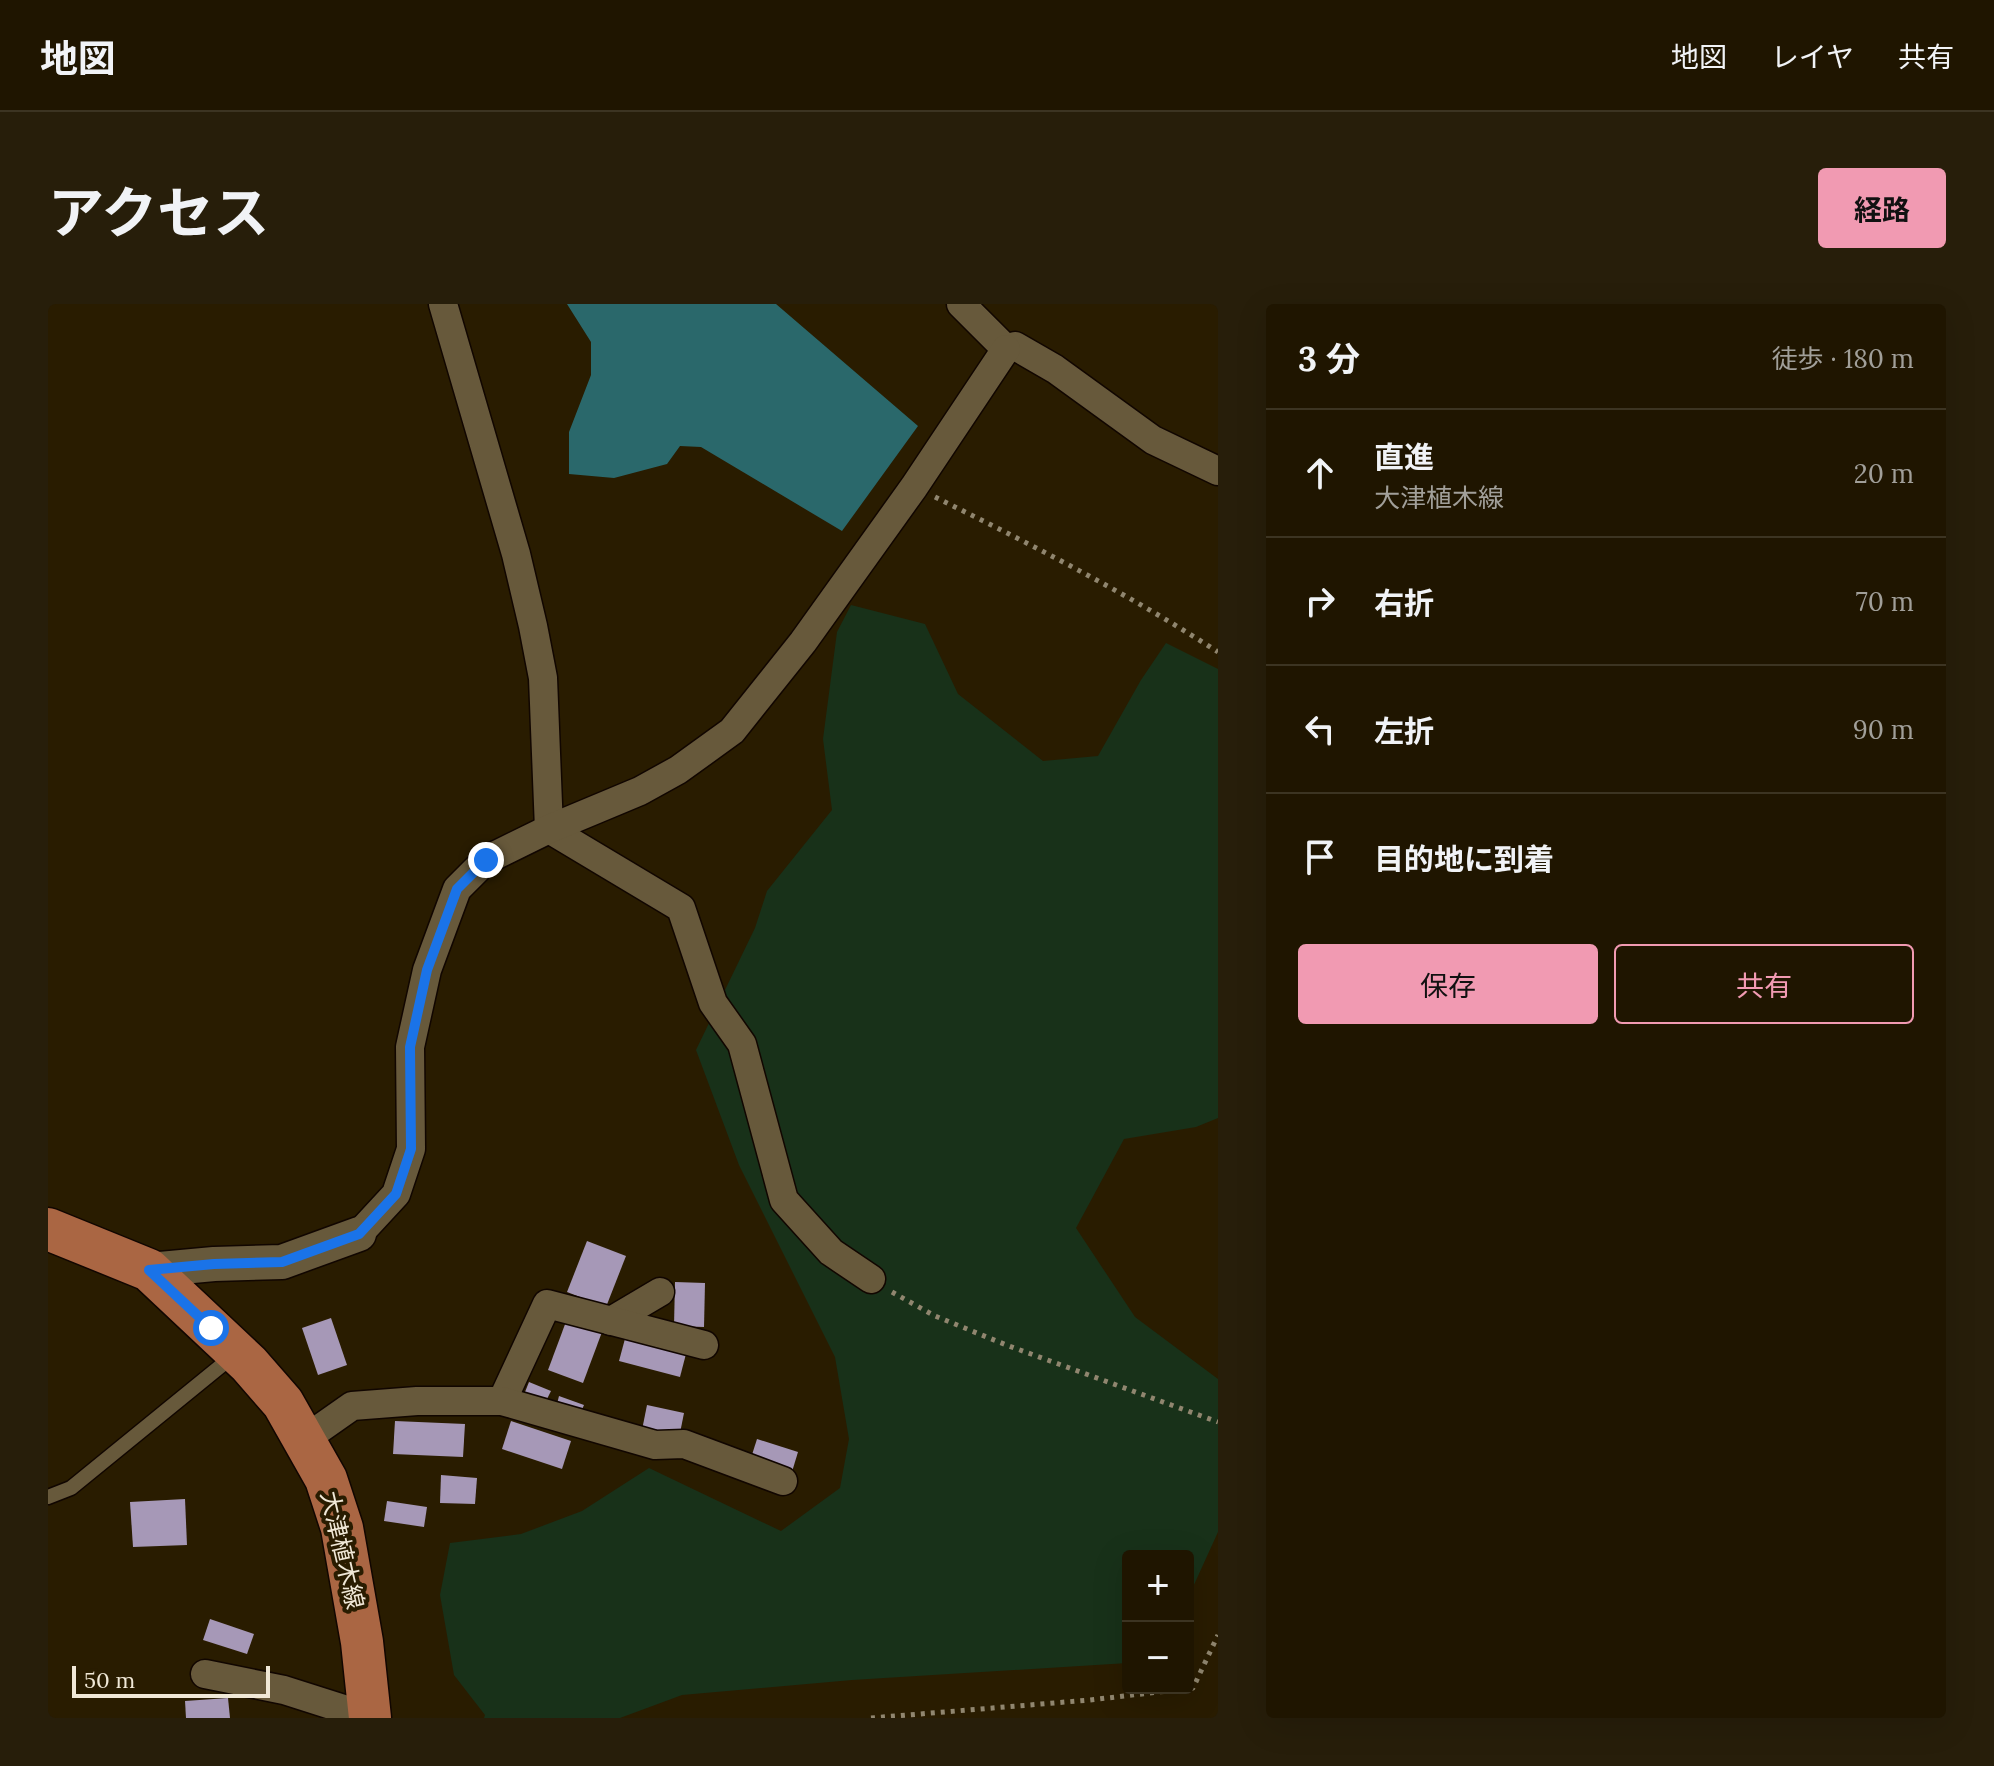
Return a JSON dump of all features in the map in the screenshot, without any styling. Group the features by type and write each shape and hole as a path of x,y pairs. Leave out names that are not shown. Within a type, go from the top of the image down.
{"main road":[{"name":"大津植木線","path":"48,1229 149,1270 237,1353 283,1403 326,1479 342,1528 362,1642 370,1717"}],"street":[{"path":"443,304 516,554 533,626 543,678 549,829"},
{"path":"961,304 1006,349"},
{"path":"149,1270 282,1262 359,1234 396,1194 411,1149 410,1047 427,970 457,889 486,860 549,829 640,791 678,770 732,731 803,642 914,487 1006,349 1015,346 1055,369 1153,440 1218,471"},
{"path":"549,829 681,908 713,1003 742,1044 784,1200 831,1252 871,1279"},
{"path":"611,1321 660,1292"},
{"path":"502,1401 547,1304 704,1345"},
{"path":"305,1439 352,1406 417,1401 502,1401 655,1445 684,1444 783,1481"},
{"path":"205,1674 284,1690 370,1717"}],"lane":[{"path":"48,1497 71,1488 237,1353"}],"path":[{"path":"914,487 1057,556 1218,652"},
{"path":"871,1279 935,1316 1152,1400 1218,1422"},
{"path":"871,1718 1193,1688 1218,1635"}],"green space":[{"path":"851,605 925,624 958,694 1043,761 1098,756 1166,643 1218,669 1218,1118 1196,1127 1124,1139 1076,1228 1135,1317 1218,1379 1218,1532 1194,1585 1194,1550 1122,1550 1122,1663 852,1680 682,1695 620,1718 484,1718 485,1715 454,1675 440,1595 450,1543 521,1534 582,1511 649,1468 781,1531 840,1488 849,1439 835,1357 739,1165 696,1050 755,928 767,891 832,810 823,739 837,632"}],"water":[{"path":"567,304 776,304 918,426 842,531 701,447 680,446 667,464 614,478 569,474 569,432 591,375 591,342"}],"building":[{"path":"587,1241 626,1256 606,1307 567,1292"},
{"path":"675,1282 705,1283 704,1327 674,1326"},
{"path":"331,1318 347,1365 318,1375 302,1328"},
{"path":"567,1319 602,1332 583,1383 548,1370"},
{"path":"626,1335 687,1350 680,1377 619,1361"},
{"path":"529,1382 551,1391 546,1401 525,1392"},
{"path":"559,1396 584,1405 581,1412 557,1404"},
{"path":"647,1405 684,1413 679,1438 642,1430"},
{"path":"395,1421 465,1424 463,1457 393,1454"},
{"path":"511,1421 571,1441 562,1469 502,1449"},
{"path":"757,1439 798,1452 791,1475 750,1461"},
{"path":"441,1475 477,1478 475,1504 440,1503"},
{"path":"185,1499 187,1545 133,1547 130,1502"},
{"path":"387,1501 427,1507 424,1527 384,1521"},
{"path":"210,1619 254,1634 247,1654 203,1640"},
{"path":"228,1698 230,1718 186,1718 185,1701"}],"route":[{"path":"211,1328 149,1270 282,1262 359,1234 396,1194 411,1149 410,1047 427,970 457,889 486,860"}]}
